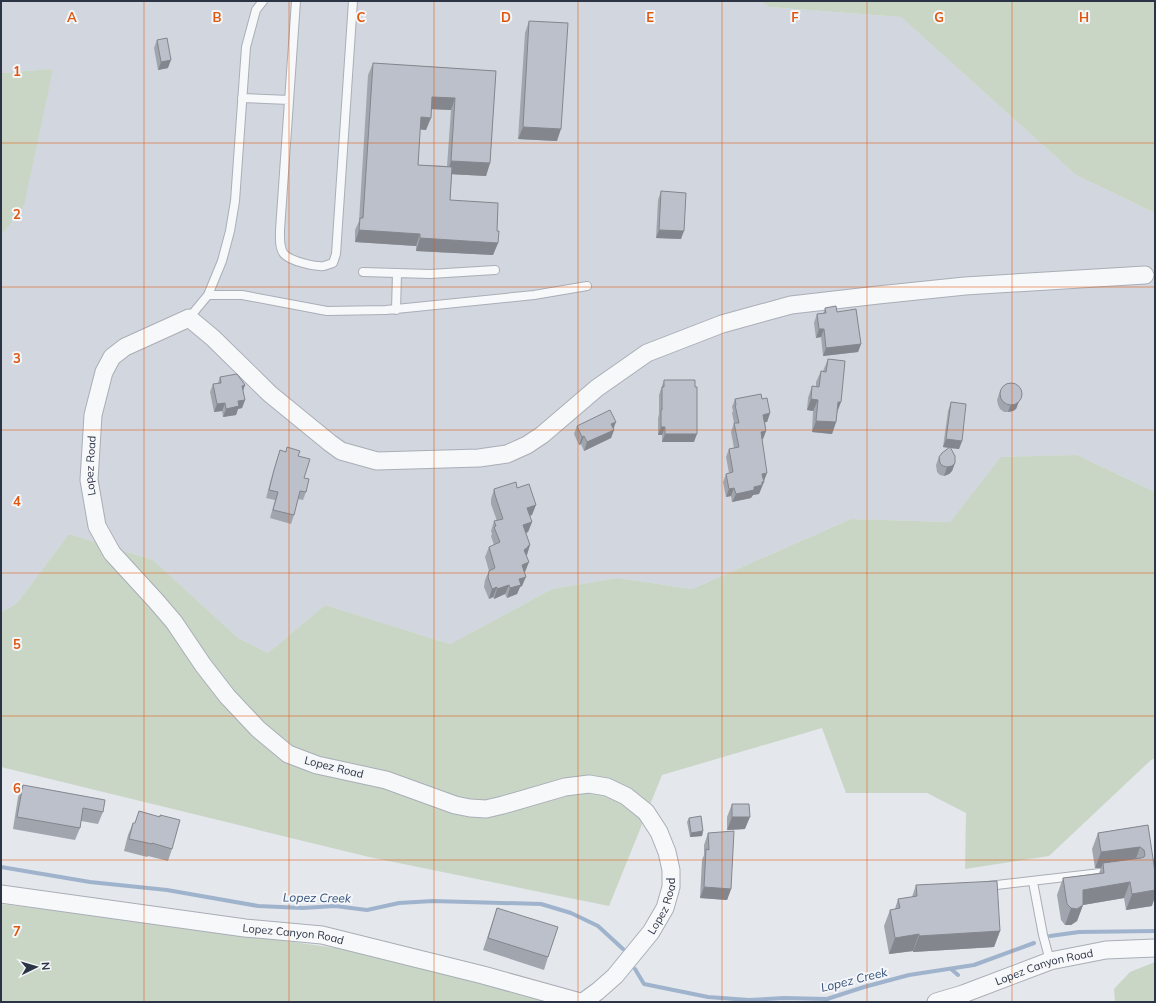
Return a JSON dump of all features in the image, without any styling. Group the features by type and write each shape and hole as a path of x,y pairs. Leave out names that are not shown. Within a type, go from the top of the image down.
{"street":[{"path":"189,318 213,338 270,394 341,451 377,461 479,458 507,454 527,445 542,435 597,388 646,353 722,324 790,305 965,286 1145,275"},
{"name":"Lopez Road","path":"189,318 125,347 112,357 104,372 93,415 89,480 97,526 112,553 174,622 227,696 258,729 288,754 317,765 386,780 455,805 470,808 486,809 565,787 589,784 607,787 626,796 646,812 659,832 667,852 671,870 671,887 665,908 651,932 615,976 583,1002"},
{"name":"Lopez Canyon Road","path":"1,894 245,928 322,935 484,975 580,1002"},
{"name":"Lopez Canyon Road","path":"936,1002 963,994 1050,961 1106,950 1155,948"}],"lane":[{"path":"189,318 208,295 222,261 230,231 235,202 246,47 256,10 262,1"},
{"path":"296,1 280,243 283,254 289,258 312,265 324,266 333,263 336,254 353,1"},
{"path":"242,98 289,100"},
{"path":"363,272 430,274 495,270"},
{"path":"396,310 397,273"},
{"path":"208,295 242,295 327,311 396,310 534,295 587,286"},
{"path":"981,887 1118,871"},
{"path":"1033,882 1043,935 1050,961"}],"shaded area":[{"path":"1,1 760,1 769,7 901,17 1076,175 1155,213 1155,492 1077,455 1002,457 950,522 851,519 692,589 617,578 552,589 450,644 325,605 268,653 238,638 153,560 69,534 17,603 1,612 1,235 16,218 53,69 1,73"}],"green space":[{"path":"760,1 1155,1 1155,213 1076,175 901,17 769,7"},
{"path":"53,69 24,205 16,218 1,235 1,73"},
{"path":"1077,455 1155,492 1155,758 1151,760 1049,856 965,869 966,813 927,793 846,793 822,728 662,775 609,906 369,857 1,767 1,612 17,603 69,534 153,560 238,638 268,653 325,605 450,644 552,589 617,578 692,589 851,519 950,522 1001,457"},
{"path":"1,904 157,923 343,949 458,976 552,1002 1,1002"},
{"path":"1155,962 1155,1002 1115,1002 1114,989 1130,972"}],"building":[{"path":"529,21 568,23 561,129 523,127"},
{"path":"167,38 171,60 161,62 157,40"},
{"path":"373,63 496,71 490,163 451,161 455,98 432,97 431,118 421,117 418,165 452,167 450,200 498,203 498,243 420,238 420,234 359,230 360,218 363,218"},
{"path":"661,191 686,193 684,231 659,230"},
{"path":"836,306 837,312 856,309 861,344 826,348 824,329 819,329 817,314 826,313 825,308"},
{"path":"828,359 845,361 841,402 838,402 836,422 816,421 818,400 811,399 812,386 819,387 821,371 826,372"},
{"path":"237,374 245,385 242,386 245,400 238,401 239,406 226,409 225,403 217,404 213,384 221,383 220,377"},
{"path":"664,380 695,380 695,387 697,387 697,434 665,434 665,427 661,427 662,387 664,387"},
{"path":"1011,383 1015,384 1021,390 1021,398 1015,404 1011,405 1007,404 1001,398 1000,394 1001,390 1007,384"},
{"path":"761,394 762,399 767,398 770,413 763,415 766,431 761,432 767,473 762,474 764,482 762,482 762,485 754,487 754,490 736,494 734,488 729,489 726,474 733,472 729,449 739,447 734,423 739,423 735,399"},
{"path":"951,402 966,404 962,441 946,439"},
{"path":"610,410 616,422 611,424 614,430 587,442 584,436 582,437 577,426"},
{"path":"287,447 300,451 298,456 310,459 304,478 309,479 306,492 300,491 294,515 273,510 278,492 269,490 280,450 286,452"},
{"path":"950,447 955,456 955,463 952,466 943,466 940,463 939,457"},
{"path":"516,482 517,488 529,484 536,505 527,508 532,522 523,525 530,545 524,550 529,562 522,565 526,577 519,579 521,585 510,588 509,585 492,589 488,577 489,571 495,568 489,547 500,542 494,527 496,526 494,521 503,519 494,489"},
{"path":"23,785 105,800 103,812 83,808 80,828 17,817"},
{"path":"732,804 749,804 750,817 732,817"},
{"path":"139,811 160,817 160,815 180,820 172,849 152,843 129,839 133,823 135,823"},
{"path":"701,816 703,831 691,833 689,818"},
{"path":"1148,825 1155,872 1155,890 1132,894 1130,882 1083,890 1083,905 1077,909 1071,908 1067,904 1063,878 1104,873 1103,863 1141,858 1145,855 1144,850 1140,847 1101,852 1098,833"},
{"path":"734,831 731,889 704,887 706,849 709,850 708,833"},
{"path":"997,881 1000,931 919,936 919,934 895,938 890,910 900,908 898,899 917,896 916,885"},
{"path":"497,908 558,927 548,957 488,938"}],"waterway":[{"name":"Lopez Creek","path":"1,867 90,882 167,890 258,906 303,908 335,906 367,910 399,903 433,901 541,904 571,913 598,926 623,949"},
{"name":"Lopez Creek","path":"1050,936 1079,932 1155,931"},
{"name":"Lopez Creek","path":"635,969 644,984 708,997 749,1000 784,998 827,999 909,975 974,965 1034,943"},
{"name":"Lopez Creek","path":"951,969 958,975"}]}
